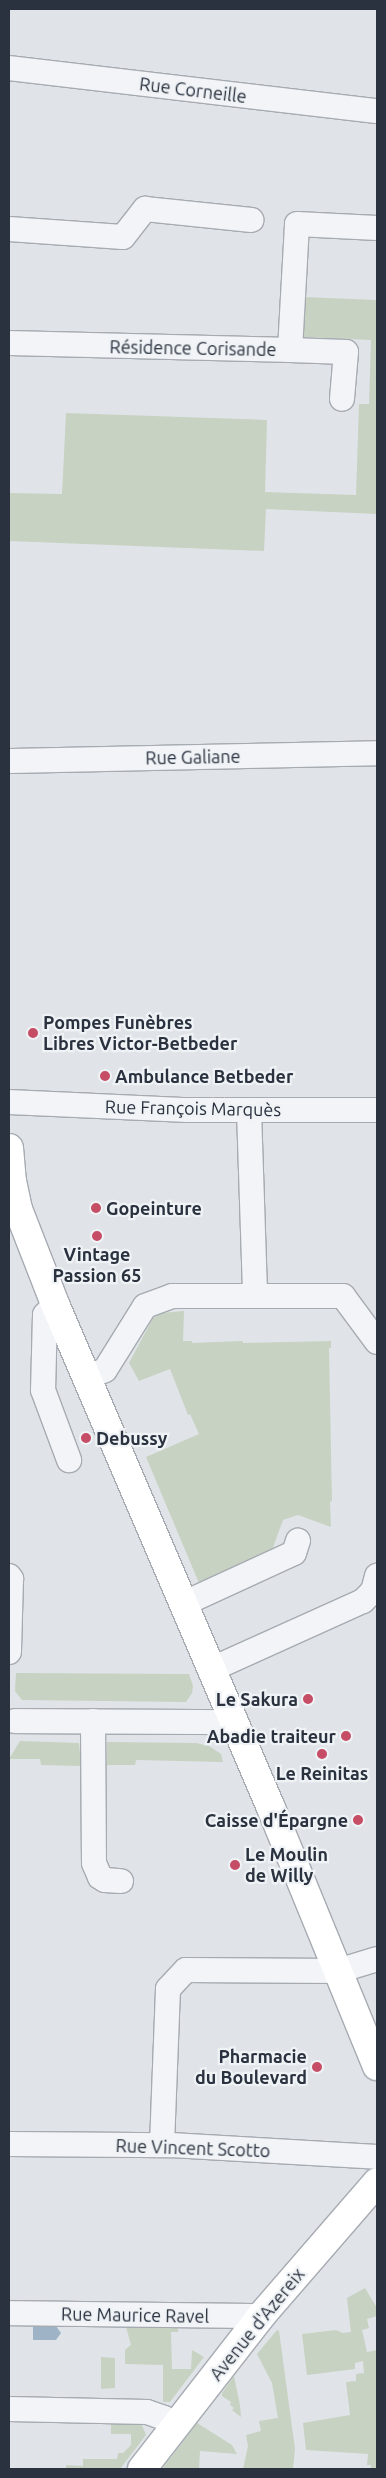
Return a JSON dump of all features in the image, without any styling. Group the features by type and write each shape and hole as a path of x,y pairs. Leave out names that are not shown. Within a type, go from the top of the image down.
{"main road":[{"path":"9,1148 12,1181 18,1209 55,1304 210,1670 234,1722 377,2066"},
{"name":"Avenue d'Azereix","path":"142,2469 261,2316 377,2182"}],"street":[{"name":"Rue Corneille","path":"9,68 377,112"},
{"path":"9,229 123,237 145,209 251,220"},
{"name":"Résidence Corisande","path":"9,343 290,350 297,224 377,228"},
{"path":"290,350 346,352 342,399"},
{"name":"Rue Galiane","path":"9,761 377,753"},
{"name":"Rue François Marquès","path":"9,1102 249,1111 377,1110"},
{"path":"249,1111 255,1295"},
{"path":"87,1376 105,1370 145,1306 172,1296 344,1296 377,1342"},
{"path":"55,1304 45,1315 43,1390 69,1460"},
{"path":"182,1604 294,1553 298,1541"},
{"path":"9,1576 11,1579 9,1652"},
{"path":"210,1670 363,1600 373,1591 377,1576"},
{"path":"11,1720 234,1722"},
{"path":"93,1721 94,1863 100,1877 106,1880 121,1881"},
{"path":"162,2145 168,1989 186,1970 338,1971 377,1959"},
{"name":"Rue Vincent Scotto","path":"9,2144 162,2145 377,2157"},
{"name":"Rue Maurice Ravel","path":"9,2313 261,2316"},
{"path":"9,2410 147,2412 164,2418 175,2425"}],"green space":[{"path":"303,297 377,300 377,514 266,509 264,551 9,541 9,493 62,494 66,413 267,420 265,492 356,495 359,404 369,404 371,340 301,337"},
{"path":"184,1311 183,1341 192,1341 192,1343 331,1341 331,1348 329,1348 331,1527 298,1515 283,1520 271,1553 199,1583 146,1457 199,1434 190,1414 188,1415 170,1369 139,1381 129,1363 153,1318 161,1313"},
{"path":"16,1673 189,1674 193,1686 192,1693 186,1702 22,1700 15,1691"},
{"path":"20,1741 79,1743 81,1766 41,1765 40,1759 9,1759"},
{"path":"107,1742 196,1743 209,1746 221,1754 223,1762 136,1760 135,1765 107,1765"},
{"path":"365,2288 377,2308 377,2316 367,2319 369,2328 362,2330 367,2352 377,2350 377,2469 371,2469 371,2465 367,2465 368,2454 306,2450 303,2423 350,2415 346,2382 356,2381 356,2374 364,2373 363,2361 355,2363 355,2369 307,2375 302,2334 336,2330 343,2333 351,2332 347,2298"},
{"path":"125,2323 178,2323 178,2332 171,2332 172,2369 191,2369 192,2350 204,2357 170,2402 163,2402 163,2365 125,2364 125,2350 131,2345"},
{"path":"277,2330 279,2331 295,2449 293,2469 243,2469 248,2446 246,2435 261,2431 259,2421 278,2418 272,2383 257,2354"},
{"path":"101,2357 115,2358 115,2388 101,2389"},
{"path":"234,2376 241,2417 232,2410 234,2408 230,2405 231,2402 222,2396 222,2393"},
{"path":"136,2423 142,2425 146,2435 120,2469 66,2469 66,2465 83,2466 83,2459 117,2459 118,2453 123,2453 131,2445 131,2434 111,2434 111,2424"},
{"path":"197,2423 232,2445 237,2454 200,2451 199,2469 162,2469"}],"water":[{"path":"33,2325 56,2326 61,2333 56,2340 33,2340"}],"place":[{"name":"Pompes Funèbres Libres Victor-Betbeder","path":"33,1033"},
{"name":"Ambulance Betbeder","path":"105,1076"},
{"name":"Gopeinture","path":"96,1208"},
{"name":"Vintage Passion 65","path":"97,1236"},
{"name":"Debussy","path":"86,1438"},
{"name":"Le Sakura","path":"308,1699"},
{"name":"Abadie traiteur","path":"346,1736"},
{"name":"Le Reinitas","path":"322,1754"},
{"name":"Caisse d'Épargne","path":"358,1820"},
{"name":"Le Moulin de Willy","path":"235,1865"},
{"name":"Pharmacie du Boulevard","path":"317,2067"}]}
